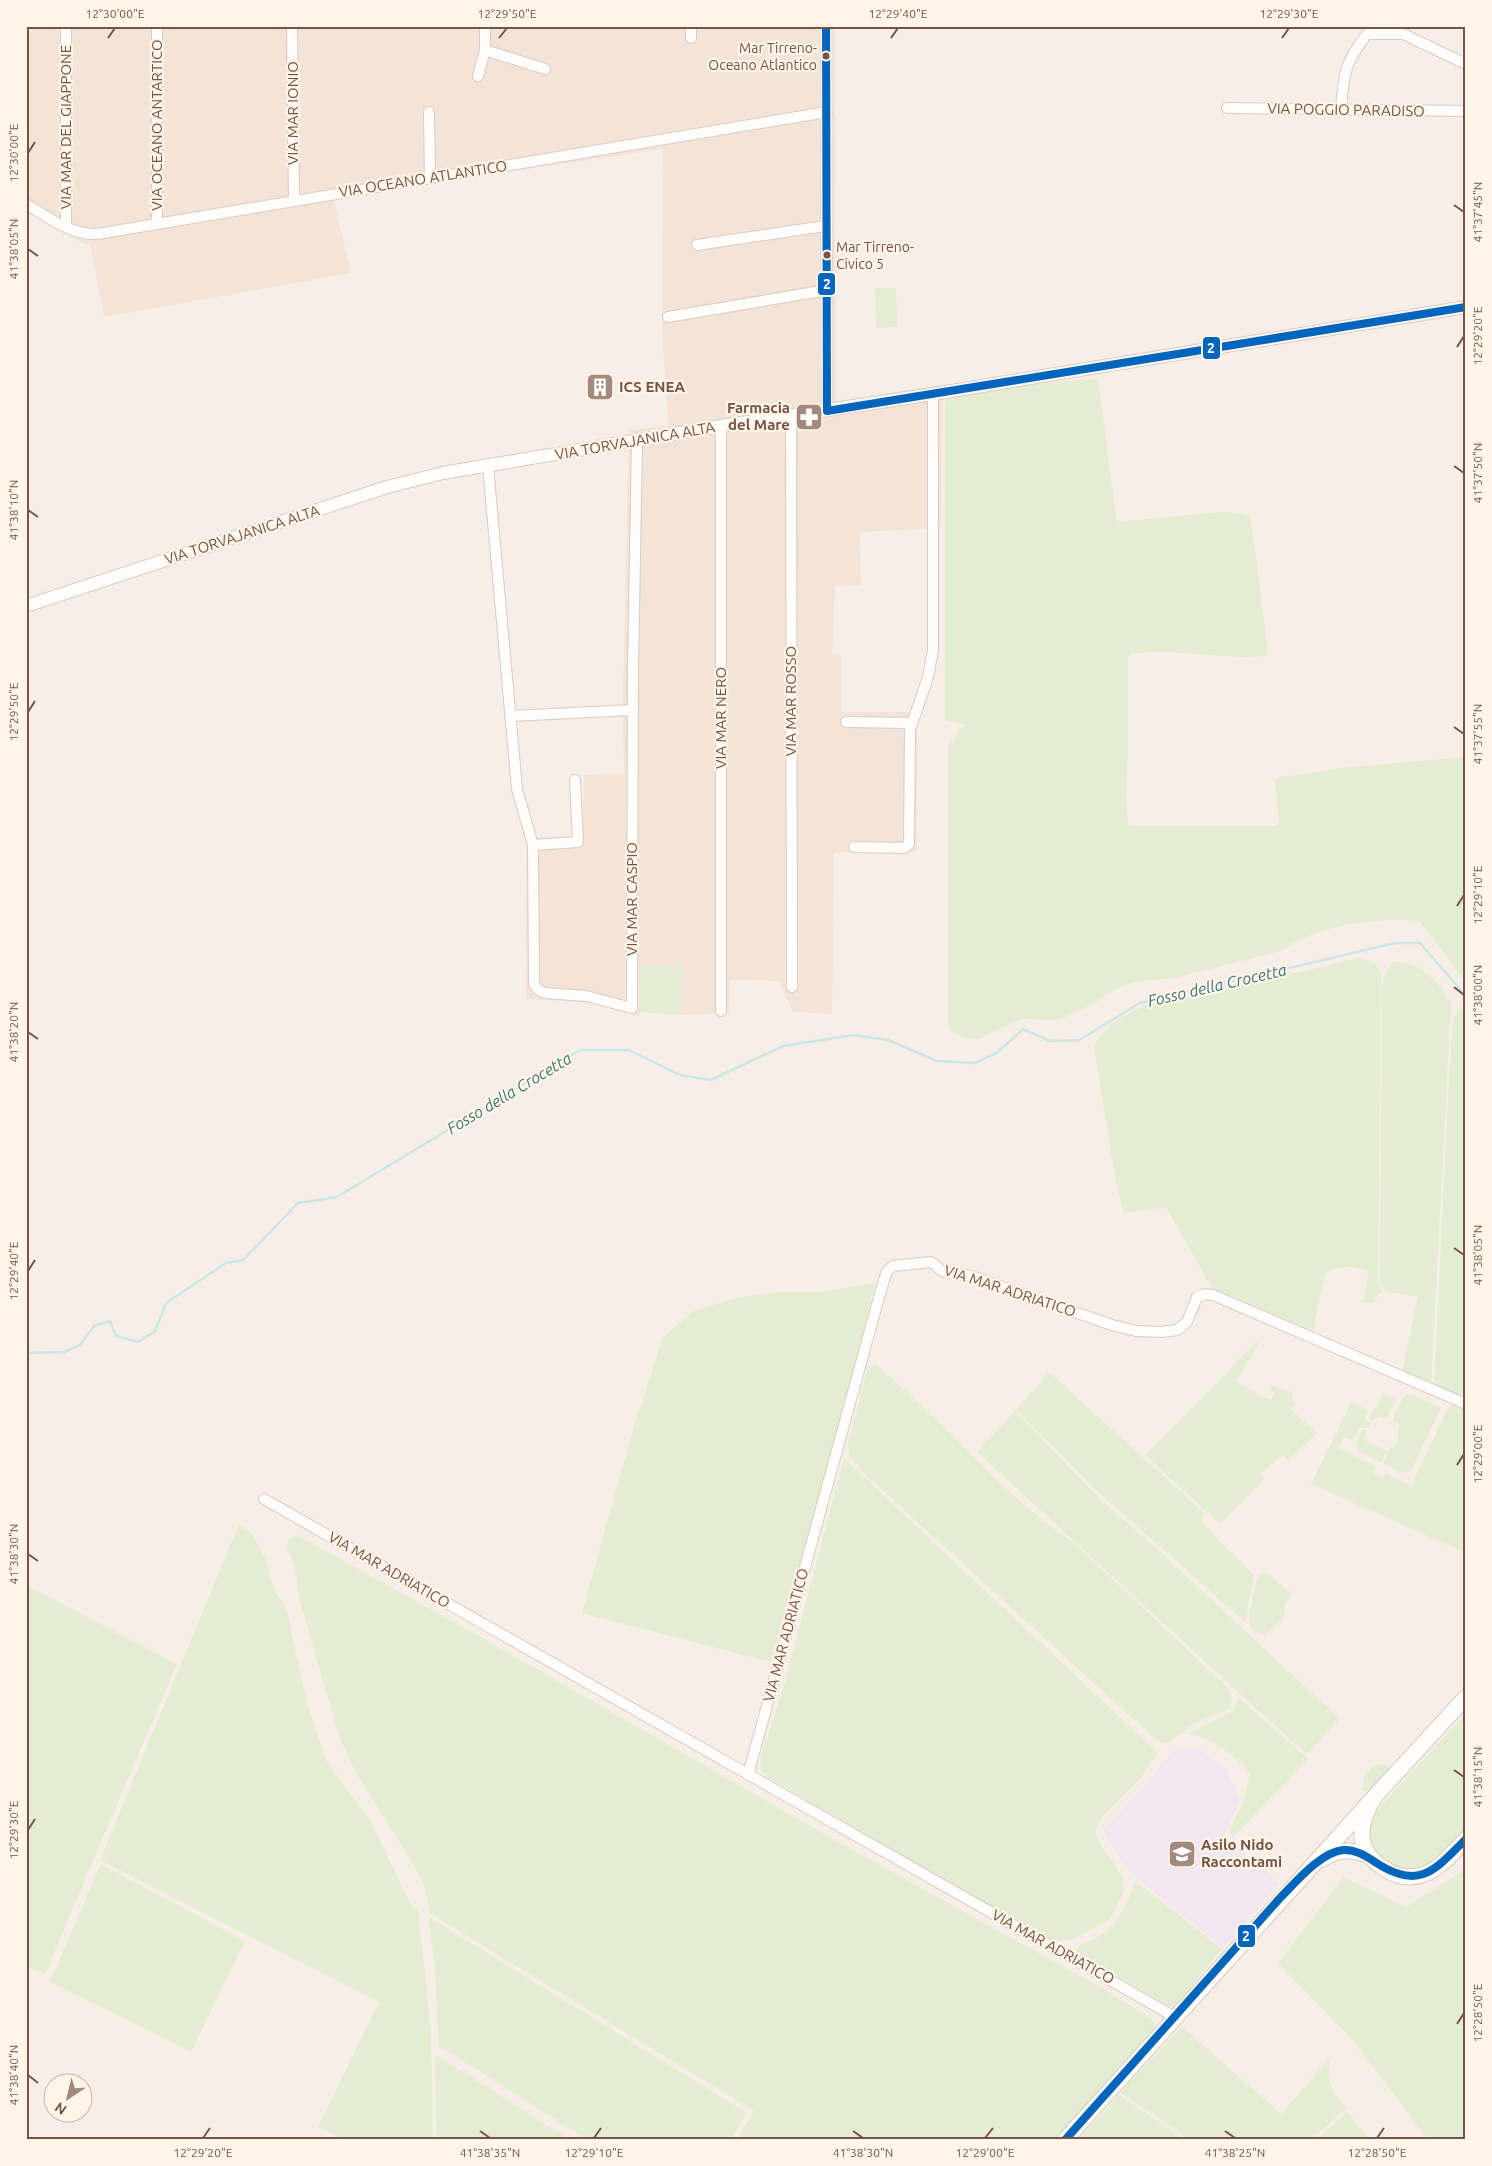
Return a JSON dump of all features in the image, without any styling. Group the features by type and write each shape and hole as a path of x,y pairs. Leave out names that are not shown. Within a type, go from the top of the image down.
{"main road":[{"path":"1065,2140 1175,2016 1466,1697"},
{"path":"1377,1794 1367,1810 1362,1825 1363,1842 1368,1855 1378,1865 1391,1873 1415,1877 1436,1868 1466,1839"},
{"path":"1305,1875 1330,1854 1339,1851 1350,1850 1368,1855"}],"street":[{"name":"VIA MAR DEL GIAPPONE","path":"66,26 66,227"},
{"name":"VIA OCEANO ANTARTICO","path":"157,26 157,224"},
{"name":"VIA MAR IONIO","path":"292,26 294,200"},
{"path":"478,76 485,50 485,26"},
{"path":"691,26 691,38"},
{"path":"826,26 827,410"},
{"path":"1341,110 1344,76 1350,56 1367,34 1403,34 1466,64"},
{"path":"485,50 545,69"},
{"name":"VIA POGGIO PARADISO","path":"1227,108 1466,111"},
{"path":"429,112 430,178"},
{"name":"VIA OCEANO ATLANTICO","path":"26,204 66,227 82,233 97,234 826,112"},
{"path":"697,245 826,226"},
{"path":"668,317 827,290"},
{"name":"VIA TORVAJANICA ALTA","path":"26,606 387,487 423,478 721,426 933,394 1466,307"},
{"path":"854,847 904,848 908,844 910,733 928,677 932,654 933,394"},
{"name":"VIA MAR ROSSO","path":"791,415 792,987"},
{"name":"VIA MAR NERO","path":"721,426 721,1011"},
{"name":"VIA MAR CASPIO","path":"533,845 535,986 545,993 586,996 632,1008 632,710 637,441"},
{"path":"488,466 516,789 533,845 578,842 576,780"},
{"path":"511,716 632,710"},
{"path":"846,722 912,723"},
{"name":"VIA MAR ADRIATICO","path":"748,1775 881,1290 887,1271 893,1266 932,1262 942,1271 972,1276 1112,1325 1147,1332 1168,1332 1180,1328 1188,1319 1197,1297 1205,1294 1212,1295 1466,1404"},
{"name":"VIA MAR ADRIATICO","path":"264,1499 1175,2016"}],"shaded area":[{"path":"26,26 835,26 836,401 943,385 941,528 860,532 861,585 835,586 832,655 841,656 841,712 908,712 917,725 917,851 834,853 832,1014 793,1012 779,981 730,980 729,1013 681,1015 683,966 640,964 640,1016 591,1002 526,999 526,846 537,837 582,836 584,775 624,774 623,699 629,431 668,425 662,327 663,149 333,198 351,273 104,317 90,244 84,244 26,211"},
{"name":"Asilo Nido Raccontami","path":"1198,1748 1226,1769 1241,1800 1224,1835 1279,1884 1224,1948 1131,1873 1103,1832 1176,1749"}],"green space":[{"path":"875,288 896,288 897,327 876,328"},
{"path":"1095,380 1099,384 1116,519 1119,522 1220,512 1245,514 1251,519 1268,653 1266,656 1242,657 1169,652 1132,653 1128,657 1126,796 1128,825 1276,826 1279,824 1275,781 1278,778 1342,768 1466,757 1466,983 1420,922 1404,919 1388,920 1351,924 1327,930 1303,938 1281,951 1174,978 1135,982 1116,989 1093,1004 1059,1020 1022,1019 979,1039 965,1038 955,1034 948,1027 948,745 955,738 957,731 967,725 945,720 945,404 948,393"},
{"path":"1359,957 1375,965 1381,975 1378,1282 1383,1292 1377,1296 1374,1303 1363,1302 1369,1271 1351,1267 1333,1268 1325,1275 1313,1331 1212,1288 1166,1207 1124,1213 1116,1183 1094,1047 1109,1027 1131,1012 1146,1005"},
{"path":"1393,962 1411,965 1427,974 1451,1002 1431,1385 1402,1374 1418,1296 1388,1292 1380,1283 1382,985 1384,975"},
{"path":"640,964 683,966 681,1015 640,1012"},
{"path":"1460,1008 1466,1012 1466,1401 1434,1386 1453,1019"},
{"path":"875,1283 839,1426 771,1662 582,1613 633,1430 663,1337 694,1311 733,1299 779,1292 820,1292"},
{"path":"1258,1340 1260,1342 1236,1381 1271,1400 1274,1392 1270,1390 1272,1385 1293,1393 1292,1399 1297,1403 1291,1409 1317,1433 1288,1460 1283,1455 1260,1474 1265,1480 1220,1524 1145,1455"},
{"path":"876,1364 1020,1502 1073,1542 1227,1687 1232,1695 1231,1708 1192,1725 1166,1744 1155,1739 869,1478 849,1456 848,1444 868,1367"},
{"path":"1049,1372 1204,1513 1202,1520 1219,1541 1254,1575 1245,1622 1096,1490 1016,1410"},
{"path":"1383,1394 1396,1400 1386,1419 1380,1417 1372,1421 1368,1417"},
{"path":"1406,1394 1416,1396 1441,1408 1412,1469 1402,1473 1383,1463 1390,1448 1398,1442 1400,1425 1393,1421 1396,1410"},
{"path":"1352,1401 1368,1411 1365,1419 1371,1423 1369,1428 1360,1428 1351,1440 1343,1437 1339,1448 1376,1467 1373,1473 1382,1478 1386,1473 1411,1486 1447,1410 1452,1406 1466,1410 1466,1553 1311,1484"},
{"path":"1015,1411 1103,1502 1155,1547 1340,1719 1306,1754 977,1452"},
{"path":"1364,1429 1367,1430 1364,1440 1387,1451 1381,1463 1358,1451 1358,1439"},
{"path":"844,1458 1158,1753 1140,1779 1103,1816 1095,1830 1097,1838 1123,1877 1124,1891 1110,1919 1073,1939 1051,1942 771,1779 761,1771 760,1759 784,1686"},
{"path":"239,1524 252,1534 266,1560 273,1588 286,1608 307,1703 326,1760 370,1820 410,1903 418,1911 431,2031 433,2140 345,2140 318,2127 379,2002 100,1860"},
{"path":"297,1535 479,1636 817,1830 1105,1990 1155,2021 1151,2033 1055,2140 737,2140 754,2111 430,1913 425,1887 415,1867 355,1771 340,1739 299,1598 295,1567 287,1548 289,1540"},
{"path":"1264,1571 1291,1593 1284,1607 1285,1616 1264,1636 1250,1627 1249,1614 1258,1575"},
{"path":"26,1585 177,1664 45,1974 26,1966"},
{"path":"1239,1698 1308,1759 1233,1837 1228,1833 1244,1800 1250,1773 1222,1748 1189,1733 1232,1711"},
{"path":"1466,1713 1466,1830 1433,1863 1408,1873 1376,1857 1370,1836 1373,1819 1381,1806"},
{"path":"1386,1764 1391,1771 1370,1791 1362,1791 1364,1777 1374,1765"},
{"path":"101,1864 245,1941 191,2052 50,1982"},
{"path":"1466,1869 1466,2140 1429,2140 1348,2035 1278,1963 1343,1877 1406,1907"},
{"path":"1135,1881 1222,1949 1173,2008 1074,1953 1081,1945 1100,1936 1112,1925 1130,1897"},
{"path":"429,1917 747,2113 731,2140 588,2140 439,2046 435,1971"},
{"path":"1182,2027 1281,2114 1332,2055 1328,2070 1330,2083 1347,2108 1310,2140 1190,2140 1120,2092"},
{"path":"435,2055 446,2061 570,2140 436,2140"},
{"path":"1119,2095 1186,2140 1078,2140"},
{"path":"1347,2112 1371,2140 1316,2140"}],"waterway":[{"name":"Fosso della Crocetta","path":"26,1353 64,1352 80,1345 94,1326 110,1321 116,1336 138,1342 155,1331 166,1303 226,1263 243,1260 298,1203 337,1197 580,1050 629,1050 680,1075 711,1080 783,1046 853,1035 888,1040 937,1061 975,1063 998,1052 1023,1029 1050,1041 1079,1040 1140,1003 1395,943 1420,943 1466,996"}],"transit line":[{"name":"2","path":"826,26 827,411 1466,307"},
{"name":"2","path":"1065,2140 1280,1898 1317,1862 1335,1852 1347,1850 1360,1853 1390,1871 1415,1876 1435,1868 1466,1839"}],"place":[{"name":"Mar Tirreno- Oceano Atlantico","path":"826,56"},
{"name":"Mar Tirreno- Civico 5","path":"827,255"},
{"name":"ICS ENEA","path":"600,387"},
{"name":"Farmacia del Mare","path":"809,417"},
{"name":"Asilo Nido Raccontami","path":"1182,1854"}]}
